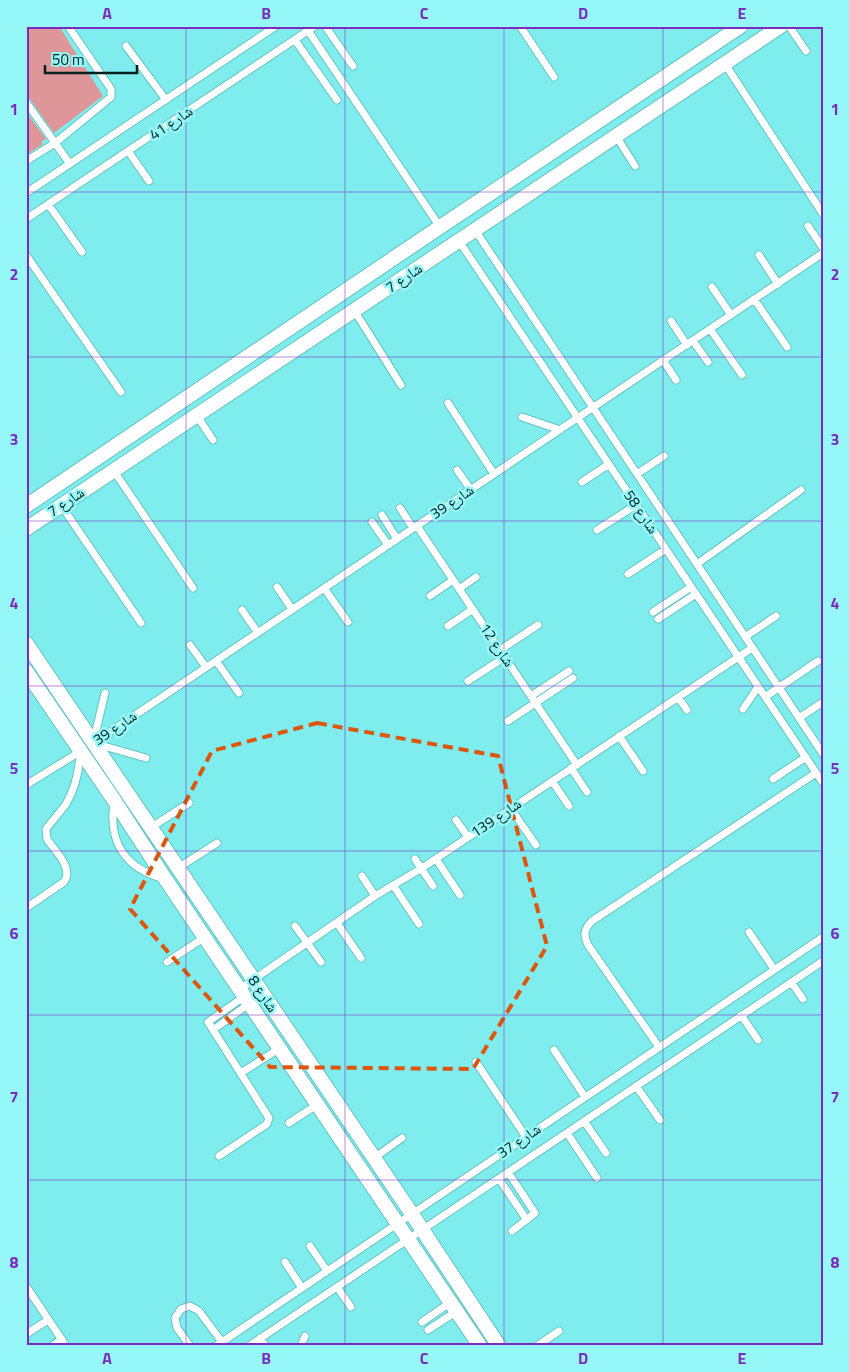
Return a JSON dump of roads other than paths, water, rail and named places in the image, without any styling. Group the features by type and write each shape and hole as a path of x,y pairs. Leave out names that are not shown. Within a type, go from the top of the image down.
{"street":[{"name":"شارع 7","path":"26,506 741,26"},
{"name":"شارع 7","path":"26,529 781,26"},
{"name":"شارع 8","path":"26,643 412,1214 499,1346"},
{"name":"شارع 8","path":"26,672 480,1346"}],"lane":[{"path":"26,161 55,143 112,95 111,89 68,26"},
{"name":"شارع 41","path":"26,193 276,26"},
{"name":"شارع 41","path":"26,219 295,40 306,29 315,26"},
{"path":"325,26 353,66"},
{"path":"520,26 554,77"},
{"path":"789,26 806,51"},
{"path":"306,29 440,227"},
{"path":"295,40 337,100"},
{"path":"126,46 166,100"},
{"path":"724,64 823,214"},
{"path":"26,102 70,164"},
{"path":"616,136 636,166"},
{"path":"128,151 149,181"},
{"path":"48,204 82,252"},
{"path":"808,226 823,248"},
{"name":"شارع 58","path":"475,230 823,754"},
{"name":"شارع 58","path":"459,241 823,783"},
{"name":"شارع 39","path":"26,785 80,752 206,668 823,253"},
{"path":"26,255 121,392"},
{"path":"759,255 778,284"},
{"path":"712,286 731,315"},
{"path":"754,300 787,347"},
{"path":"354,310 401,385"},
{"path":"671,321 708,362"},
{"path":"710,329 742,375"},
{"path":"663,360 676,380"},
{"path":"448,403 494,474"},
{"path":"196,416 213,440"},
{"path":"522,417 560,430"},
{"path":"637,474 664,456"},
{"path":"582,482 609,464"},
{"path":"457,470 471,490"},
{"path":"114,471 193,588"},
{"path":"697,564 801,490"},
{"path":"62,505 141,622"},
{"path":"598,530 636,505"},
{"name":"شارع 12","path":"400,508 459,588 535,702 574,766 587,792"},
{"path":"382,516 397,539"},
{"path":"372,522 388,545"},
{"path":"628,574 666,549"},
{"path":"459,588 476,577"},
{"path":"430,596 453,580"},
{"path":"277,587 292,609"},
{"path":"653,612 691,587"},
{"path":"324,588 348,622"},
{"path":"658,619 696,594"},
{"path":"448,626 473,609"},
{"path":"242,610 258,633"},
{"path":"745,637 776,616"},
{"path":"500,650 538,625"},
{"path":"190,645 206,668"},
{"name":"شارع 139","path":"245,996 254,980 375,896 436,859 752,648"},
{"path":"468,681 505,657"},
{"path":"216,661 239,693"},
{"path":"765,697 818,661"},
{"path":"531,696 568,671"},
{"path":"508,721 573,678"},
{"path":"743,708 758,687"},
{"path":"105,693 93,743 146,758"},
{"path":"678,697 686,710"},
{"path":"799,718 823,702"},
{"path":"619,736 643,771"},
{"path":"26,908 67,878 67,868 47,839 46,829 66,803 73,788 79,772 80,752"},
{"path":"773,779 806,757"},
{"path":"659,1047 588,945 584,936 585,928 592,921 816,773"},
{"path":"552,781 569,806"},
{"path":"114,800 112,818 114,836 121,852 133,866 149,875 166,880"},
{"path":"150,828 189,802"},
{"path":"511,809 536,845"},
{"path":"456,820 468,837"},
{"path":"178,868 217,843"},
{"path":"415,859 433,886"},
{"path":"436,859 460,894"},
{"path":"362,876 375,896"},
{"path":"393,886 419,924"},
{"path":"336,923 361,958"},
{"path":"295,926 321,962"},
{"path":"749,932 774,969"},
{"path":"167,962 205,937"},
{"name":"شارع 37","path":"219,1344 823,937"},
{"name":"شارع 37","path":"249,1346 260,1342 337,1287 791,982 821,964"},
{"path":"791,982 803,999"},
{"path":"219,1156 266,1124 269,1118 208,1022 245,996"},
{"path":"213,1030 245,996"},
{"path":"741,1016 758,1040"},
{"path":"241,1073 280,1048"},
{"path":"554,1050 585,1097"},
{"path":"476,1062 526,1137"},
{"path":"636,1086 660,1120"},
{"path":"289,1122 318,1104"},
{"path":"584,1121 606,1153"},
{"path":"566,1133 598,1178"},
{"path":"374,1158 402,1138"},
{"path":"508,1172 534,1211 534,1214 512,1231"},
{"path":"499,1178 527,1220"},
{"path":"310,1246 327,1271"},
{"path":"285,1262 302,1288"},
{"path":"26,1286 64,1342 52,1346"},
{"path":"337,1287 351,1306"},
{"path":"190,1346 177,1328 175,1318 180,1309 190,1306 199,1311 219,1344"},
{"path":"422,1322 454,1307"},
{"path":"428,1330 454,1307"},
{"path":"26,1334 48,1320"},
{"path":"538,1346 559,1331"},
{"path":"301,1346 305,1336"},
{"path":"260,1342 266,1346"}]}
